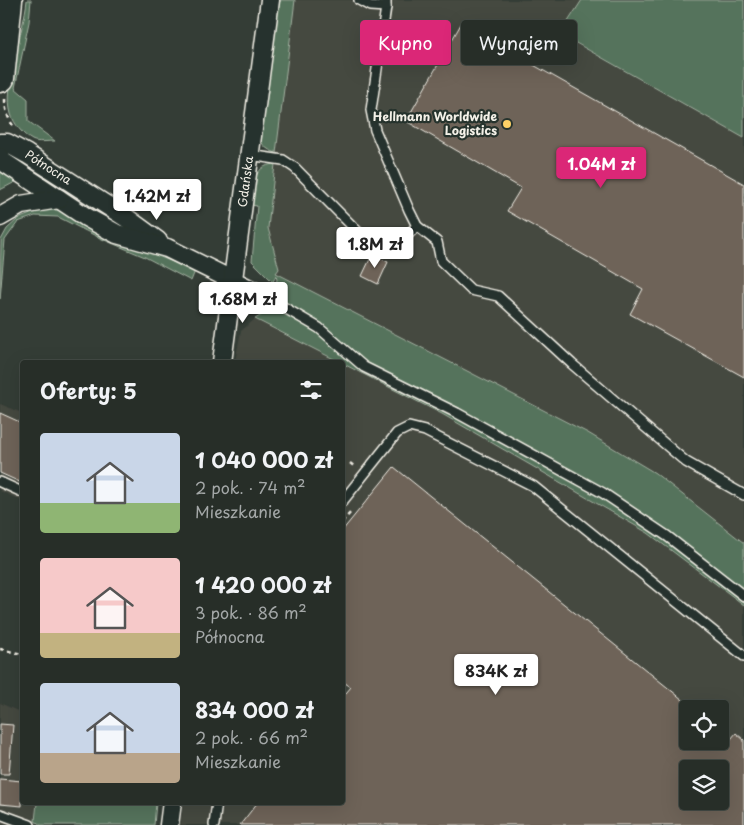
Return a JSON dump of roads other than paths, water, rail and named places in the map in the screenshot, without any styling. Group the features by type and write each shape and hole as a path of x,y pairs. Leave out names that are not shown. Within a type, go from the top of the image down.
{"main road":[{"path":"0,78 8,0"}],"street":[{"name":"Gdańska","path":"222,360 270,0"},
{"name":"Północna","path":"0,144 8,143 27,154 128,219 167,248 232,280 264,302"},
{"name":"Północna","path":"0,158 28,180 86,217 117,234 167,248"},
{"path":"0,217 21,205 59,199"},
{"path":"169,825 172,805"}],"lane":[{"path":"359,0 370,6 386,4 371,110 375,130 417,226 437,242 441,261 471,290 498,296 572,364 686,462 744,495"},
{"path":"248,156 283,160 295,168 366,240 379,247 391,247 417,226"},
{"path":"264,302 319,328 364,367 456,413 603,493 667,536 744,596"},
{"path":"345,498 397,433 409,427 425,431 533,486 744,656"},
{"path":"0,482 20,491"},
{"path":"214,825 217,805"},
{"path":"0,814 30,825"}],"place":[{"name":"Hellmann Worldwide Logistics","path":"507,124"}]}
